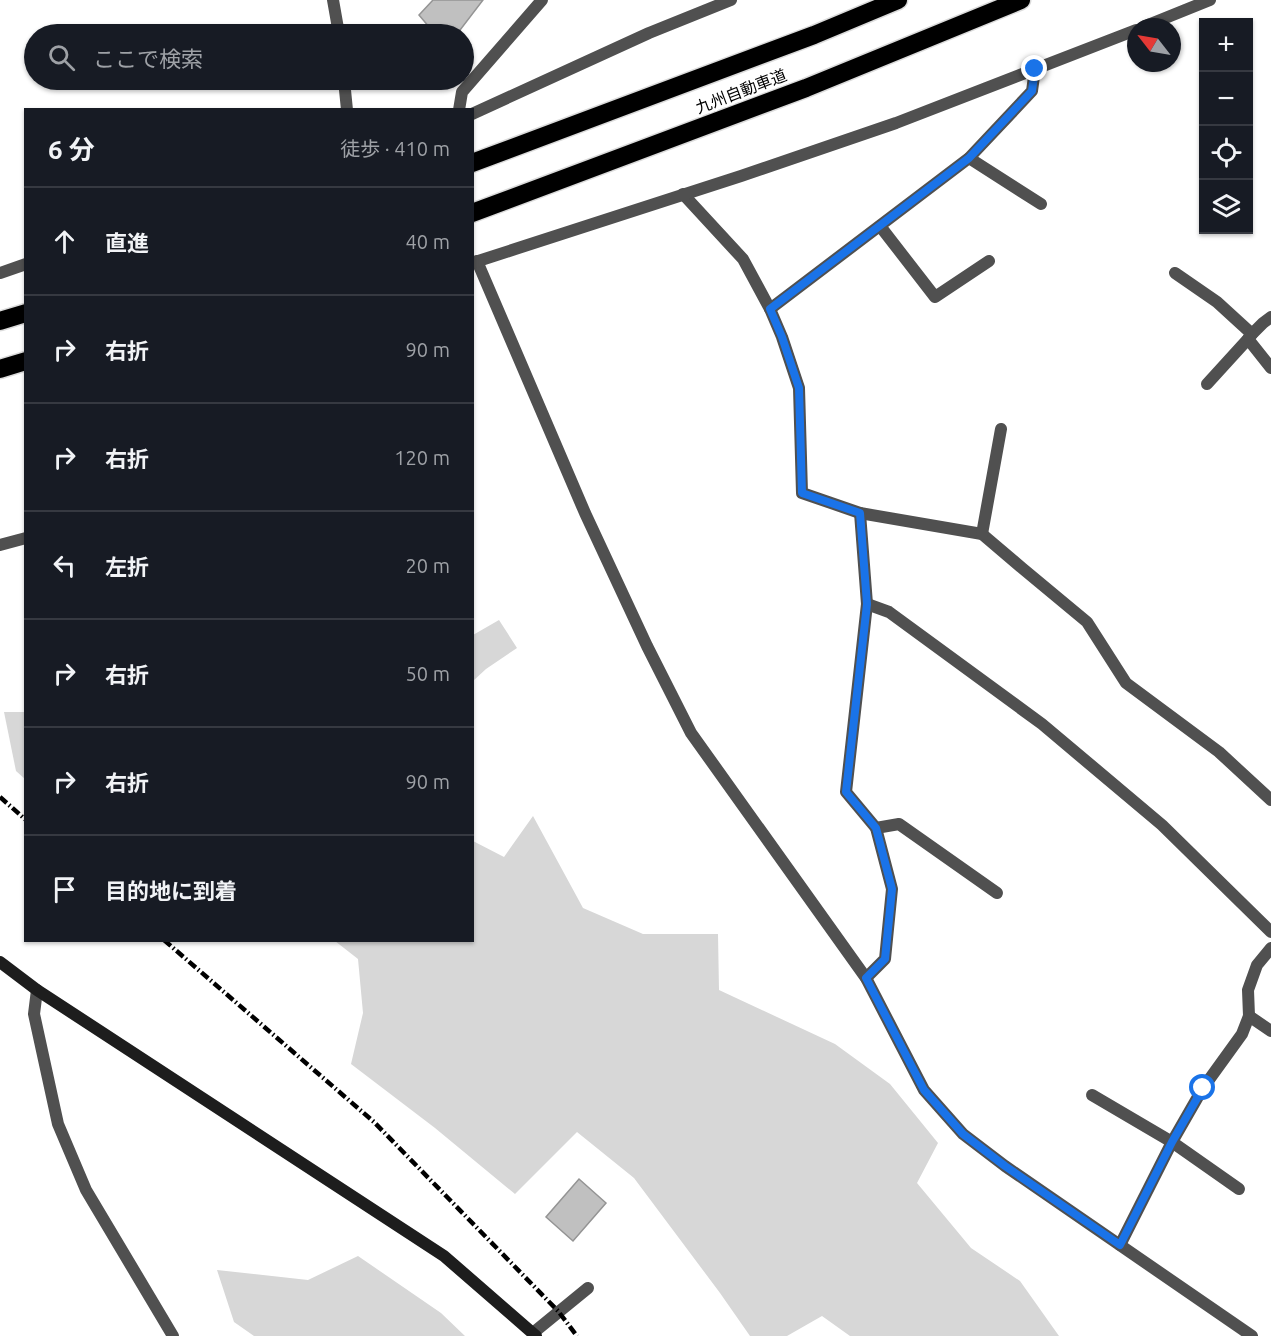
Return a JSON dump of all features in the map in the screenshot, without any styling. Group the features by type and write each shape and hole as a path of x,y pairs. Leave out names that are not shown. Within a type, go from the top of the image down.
{"highway":[{"name":"九州自動車道","path":"474,162 803,39 898,0"},
{"name":"九州自動車道","path":"474,212 806,88 1021,0"},
{"path":"0,321 24,314"},
{"path":"0,369 24,362"}],"street":[{"path":"333,0 337,24"},
{"path":"474,78 542,0"},
{"path":"474,113 649,33 731,0"},
{"path":"1165,18 1210,0"},
{"path":"1127,33 885,127 475,262 585,513 647,646 691,733 866,978 924,1090 963,1134 1005,1166 1252,1336"},
{"path":"770,309 969,158 1032,91 1035,69"},
{"path":"345,90 347,108"},
{"path":"459,108 464,90"},
{"path":"969,158 1041,204"},
{"path":"683,194 743,259 782,337 799,388 802,493 860,513 982,534 1087,622 1126,683 1219,752 1271,800"},
{"path":"880,226 935,297 989,261"},
{"path":"0,273 24,265"},
{"path":"1175,273 1217,302 1250,336 1271,368"},
{"path":"1207,384 1250,336 1271,317"},
{"path":"982,534 1001,429"},
{"path":"860,513 867,604 846,792 876,828 892,889 885,959 866,978"},
{"path":"0,545 24,539"},
{"path":"867,604 889,612 1041,724 1162,825 1271,933"},
{"path":"876,828 898,824 997,893"},
{"path":"1120,1245 1172,1142 1203,1088 1242,1034 1249,1016 1248,990 1257,965 1271,948"},
{"path":"0,962 37,990 444,1256 535,1335 588,1288"},
{"path":"37,990 34,1014 58,1124 86,1190 173,1336"},
{"path":"1249,1016 1271,1031"},
{"path":"1092,1095 1172,1142 1239,1189"}],"shaded area":[{"path":"499,620 517,648 474,680 474,634"},
{"path":"4,712 24,712 24,778 16,771"},
{"path":"533,816 583,908 643,934 718,934 719,990 835,1044 890,1084 938,1143 917,1183 971,1248 1020,1281 1059,1336 850,1336 822,1316 787,1336 750,1336 634,1178 577,1132 515,1194 435,1128 351,1064 363,1013 358,959 336,942 474,942 474,842 504,857"},
{"path":"358,1256 441,1313 465,1336 254,1336 234,1322 217,1270 308,1280"}],"building":[{"path":"433,0 483,0 465,24 427,24 419,15"},
{"path":"579,1179 606,1203 573,1241 546,1217"}],"railway":[{"path":"0,797 24,818"},
{"path":"166,942 374,1122 558,1311 577,1336"}],"route":[{"path":"1035,69 1032,91 969,158 770,309 799,388 802,493 860,513 867,604 846,792 876,828 892,889 885,959 866,978 924,1090 963,1134 1005,1166 1120,1245 1172,1142 1203,1088"}]}
